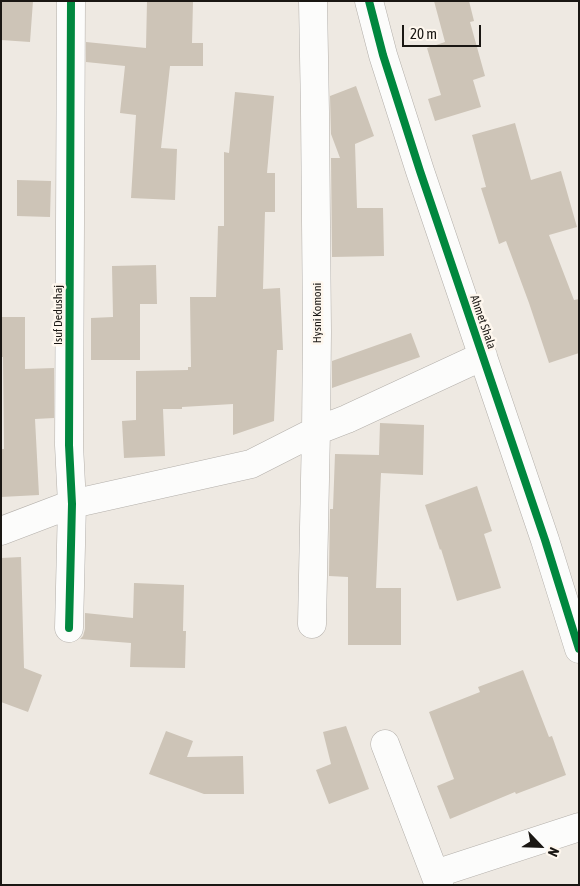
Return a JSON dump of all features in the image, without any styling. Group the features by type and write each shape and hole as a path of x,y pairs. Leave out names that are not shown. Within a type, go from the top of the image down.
{"street":[{"name":"Isuf Dedushaj","path":"69,628 72,504 68,445 71,1"},
{"name":"Hysni Komoni","path":"312,624 316,431 313,1"},
{"name":"Ahmet Shala","path":"370,1 383,55 420,171 545,540 579,649"},
{"name":"Ahmet Shala","path":"1,531 72,504 250,464 316,431 347,419 483,356"},
{"path":"385,744 437,880 579,827"}],"building":[{"path":"1,1 33,1 30,42 1,40"},
{"path":"147,1 193,1 192,43 203,43 203,66 170,66 161,148 177,149 175,200 131,198 136,115 120,113 125,66 86,62 86,42 146,48"},
{"path":"434,1 469,1 474,21 470,22 485,76 473,80 481,107 435,121 428,99 441,95 427,48 445,42"},
{"path":"356,86 374,136 355,144 357,208 383,208 384,256 332,257 331,158 340,158 331,134 330,96"},
{"path":"235,92 274,96 267,173 275,173 275,212 265,212 263,289 280,288 283,350 277,350 274,421 233,435 233,404 163,409 165,456 124,458 122,421 136,420 136,371 188,370 188,367 191,367 190,297 216,297 218,226 224,226 224,152 229,153"},
{"path":"515,123 531,180 561,171 577,227 549,235 574,300 579,299 579,353 549,363 506,241 499,244 481,188 486,187 472,135"},
{"path":"17,180 51,181 50,217 17,216"},
{"path":"156,265 157,304 140,304 140,360 91,360 91,318 113,317 112,266"},
{"path":"1,317 25,317 25,369 54,368 54,418 35,419 39,495 1,497 1,449 4,449"},
{"path":"411,333 420,357 332,388 332,361"},
{"path":"380,423 424,425 423,475 381,473 376,588 401,588 401,645 348,645 348,577 329,576 330,509 333,509 335,454 379,455"},
{"path":"477,486 492,531 484,534 501,588 457,601 425,505"},
{"path":"21,557 24,668 42,675 28,712 1,702 1,558"},
{"path":"134,583 184,585 183,631 186,631 185,668 130,667 131,643 80,639 85,629 85,613 133,618"},
{"path":"523,670 549,737 552,736 566,775 516,794 515,792 450,819 437,786 454,779 429,712 480,692 478,687"},
{"path":"346,726 369,789 329,804 316,770 331,764 323,732"},
{"path":"166,731 193,741 187,757 243,756 244,794 204,794 149,774"}],"cycle path":[{"path":"69,628 72,504 69,445 71,1"},
{"path":"369,1 383,55 420,171 545,540 579,649"}]}
